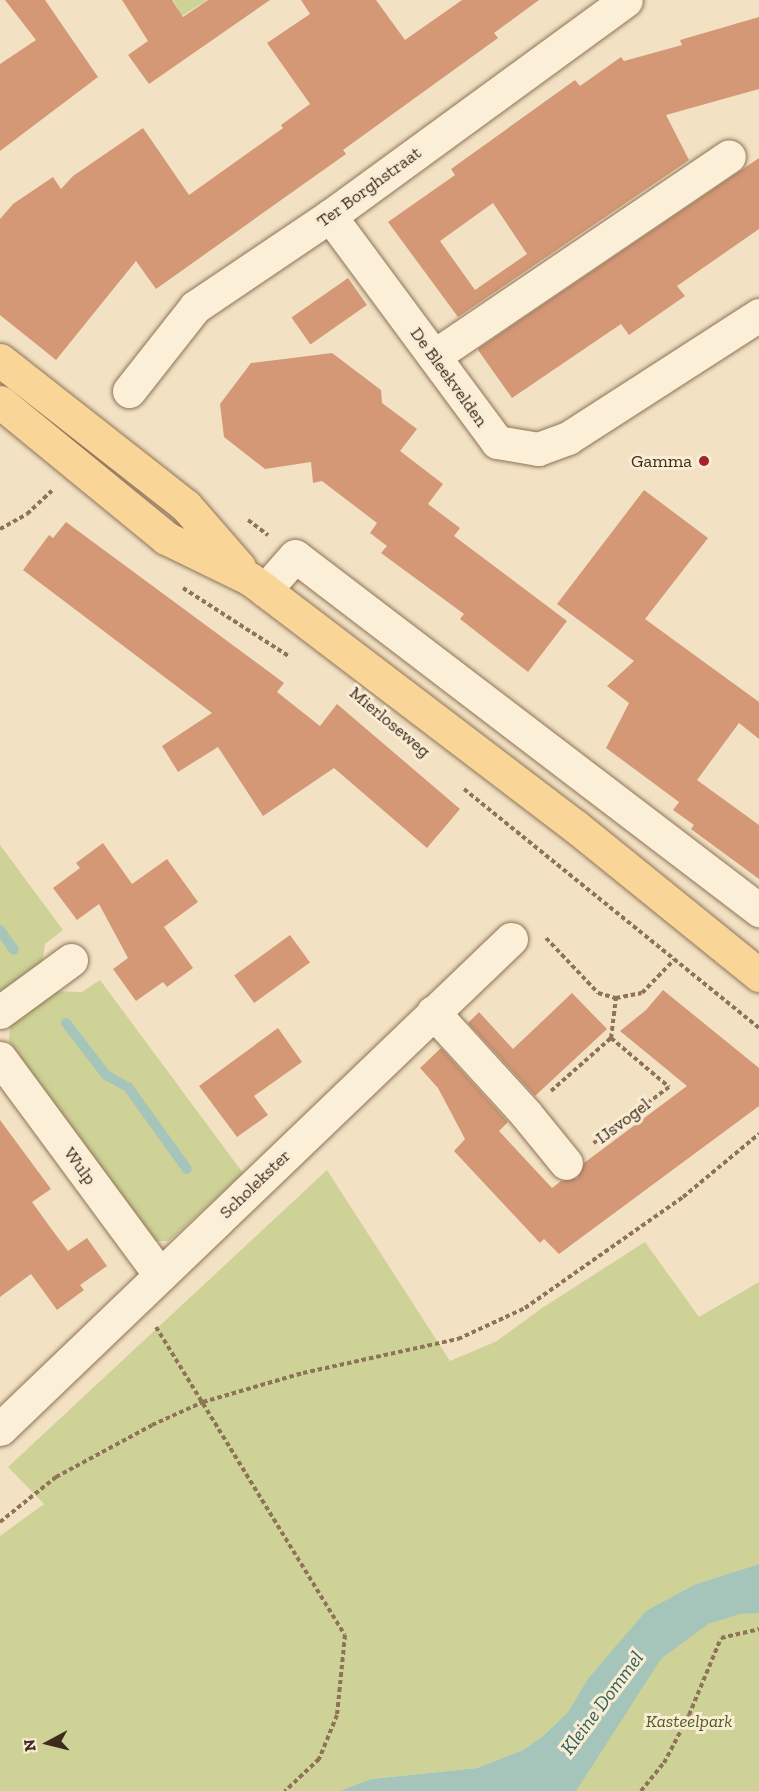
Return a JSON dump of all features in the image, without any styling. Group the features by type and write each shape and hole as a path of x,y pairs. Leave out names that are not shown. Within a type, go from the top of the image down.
{"main road":[{"name":"Mierloseweg","path":"0,360 186,506 257,585"},
{"name":"Mierloseweg","path":"0,402 166,538 257,585 575,826 759,975"}],"street":[{"name":"Ter Borghstraat","path":"129,391 195,307 330,216 626,0"},
{"path":"434,356 729,156"},
{"name":"De Bleekvelden","path":"330,216 496,442 538,449 568,438 759,315"},
{"path":"257,585 295,556 759,910"},
{"name":"Scholekster","path":"0,1430 511,939"},
{"path":"0,1012 71,960"},
{"path":"433,1012 526,1114 567,1163"},
{"name":"Wulp","path":"0,1058 160,1275"}],"path":[{"path":"44,483 62,497"},
{"path":"0,529 27,514 53,490"},
{"path":"173,581 201,602 296,660"},
{"path":"456,782 482,806 759,1028"},
{"path":"511,939 531,932 544,936 598,993 616,998 642,993 674,960"},
{"path":"526,1114 610,1038 616,998"},
{"name":"IJsvogel","path":"567,1163 669,1087 610,1038"},
{"path":"0,1522 56,1477 152,1425 203,1402 303,1373 458,1339 525,1308 618,1245 683,1197 759,1134"},
{"path":"138,1299 345,1635 337,1715 319,1759 285,1791"},
{"path":"641,1791 664,1763 689,1715 721,1638 759,1629"}],"green space":[{"path":"173,0 207,0 182,16"},
{"path":"0,845 63,930 45,944 42,963 0,1000"},
{"path":"100,980 243,1173 169,1241 156,1241 150,1237 9,1041 10,1025 51,991 82,992"},
{"path":"327,1170 450,1361 497,1341 542,1308 645,1242 699,1317 759,1282 759,1564 696,1584 587,1680 568,1712 543,1736 523,1750 477,1768 371,1779 339,1791 0,1791 0,1536 44,1504 8,1467"},
{"name":"Kasteelpark","path":"759,1601 759,1791 537,1791 614,1703 689,1629"}],"water":[{"name":"Kleine Dommel","path":"759,1564 759,1613 740,1614 708,1624 661,1659 576,1791 339,1791 371,1779 477,1768 523,1750 543,1736 568,1712 587,1680 646,1611 696,1584"}],"building":[{"path":"5,0 45,0 98,77 0,151 0,64 36,40"},
{"path":"122,0 172,0 183,17 208,0 270,0 149,84 128,55 148,41"},
{"path":"301,0 376,0 405,40 462,0 539,0 494,33 498,38 343,150 346,154 156,289 136,261 56,360 0,315 0,219 13,204 53,177 61,189 73,176 143,128 189,195 283,128 281,125 310,104 267,43 310,14"},
{"path":"759,17 759,89 666,115 689,160 458,317 388,222 455,175 451,169 575,80 580,86 621,57 624,61 682,45 680,40","holes":["493,203 527,254 475,290 440,241"]},
{"path":"759,158 759,229 677,286 685,296 629,335 621,324 512,398 478,350 479,348"},
{"path":"348,278 367,305 310,345 291,318"},
{"path":"332,353 381,390 382,403 417,429 400,451 443,484 428,504 460,528 454,536 567,621 528,672 460,619 464,614 381,553 387,546 370,533 377,523 322,481 313,483 311,462 265,469 224,437 220,404 251,363"},
{"path":"644,490 708,538 645,619 759,702 759,739 739,723 697,780 759,825 759,879 691,829 694,825 673,810 679,802 606,748 629,703 607,686 634,661 557,604"},
{"path":"66,522 284,683 277,692 320,726 337,704 460,809 427,848 334,768 263,816 218,747 178,772 162,746 212,713 23,570 49,535 53,538"},
{"path":"103,843 132,884 167,859 198,902 164,927 193,968 167,987 163,982 136,1001 113,969 128,958 99,904 77,920 53,888 80,868 76,863"},
{"path":"290,935 310,963 254,1003 234,976"},
{"path":"663,990 759,1068 759,1106 559,1254 544,1239 540,1243 454,1151 465,1139 438,1088 420,1068 441,1048 508,1122 499,1131 552,1188 561,1181 577,1178 584,1163 687,1086 620,1031 646,1010"},
{"path":"572,993 607,1029 535,1096 468,1023 479,1012 513,1049"},
{"path":"278,1028 302,1062 254,1096 268,1115 237,1137 199,1086"},
{"path":"0,1120 51,1189 32,1202 50,1227 68,1251 87,1238 107,1266 80,1285 84,1290 57,1310 31,1274 0,1297"}],"waterway":[{"path":"0,930 14,950"},
{"path":"66,1023 106,1075 128,1087 187,1169"}],"place":[{"name":"Gamma","path":"704,461"}]}
